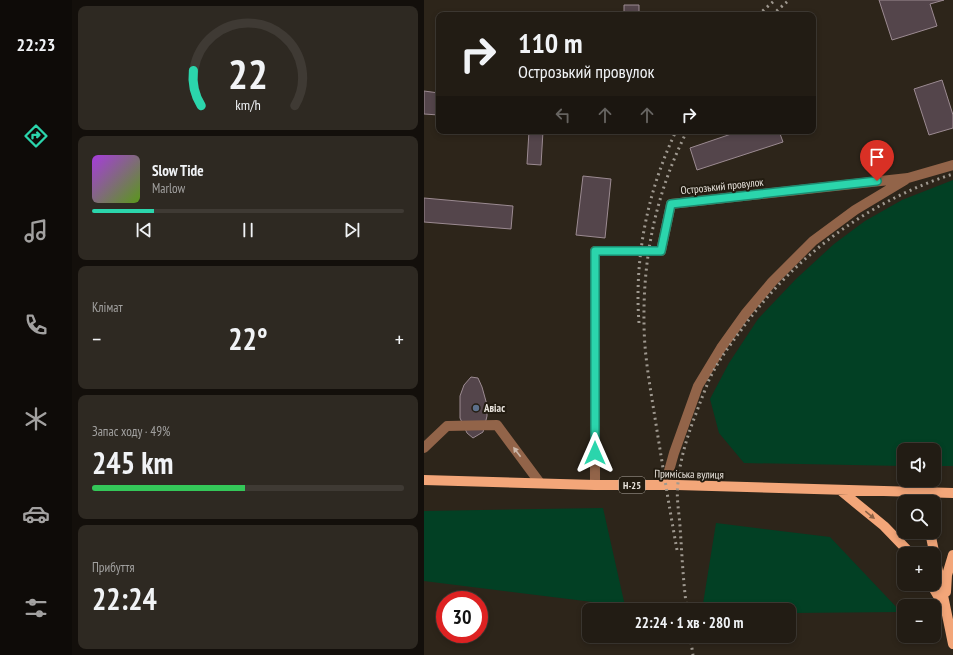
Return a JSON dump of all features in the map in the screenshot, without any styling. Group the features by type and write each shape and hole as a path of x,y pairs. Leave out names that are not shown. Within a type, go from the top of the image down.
{"main road":[{"name":"Приміська вулиця","path":"424,480 840,490 900,495"},
{"path":"840,490 884,526 904,547"},
{"name":"Приміська вулиця","path":"938,495 953,493"},
{"path":"931,539 953,644"},
{"path":"944,606 947,575 953,555"},
{"path":"935,591 944,606"}],"street":[{"name":"Острозький провулок","path":"595,484 595,251 661,251 671,204 908,178 953,165"},
{"path":"665,485 674,453 698,386 721,348 746,313 772,282 813,241 855,210 908,178"},
{"path":"424,448 446,426 497,425 540,483"}],"green space":[{"path":"953,180 953,466 941,466 941,443 897,443 897,466 744,463 719,433 710,399 729,363 758,319 796,279 834,244 865,221 902,200"},
{"path":"603,508 624,603 601,603 424,581 424,511"},
{"path":"716,523 830,537 897,608 897,612 796,613 796,603 703,603"}],"building":[{"path":"879,0 944,0 930,4 937,26 892,40"},
{"path":"624,5 639,5 639,12 624,12"},
{"path":"942,80 953,115 953,128 929,135 914,89"},
{"path":"424,91 436,93 436,115 424,114"},
{"path":"529,134 543,134 541,165 527,164"},
{"path":"731,134 780,134 783,142 697,170 690,148"},
{"path":"583,176 611,179 605,238 576,235"},
{"path":"424,198 513,206 511,229 424,222"},
{"path":"471,377 478,378 487,405 487,416 483,432 473,438 467,433 460,418 460,396 464,385"}],"railway":[{"path":"761,12 775,0"},
{"path":"775,12 789,0"},
{"path":"639,323 639,273 645,224 658,177 675,134"},
{"path":"677,550 648,370 644,334 644,297 649,248 660,200 667,177 686,134"},
{"path":"686,603 677,488 685,446 709,380 720,360 763,303 785,278 809,255 835,235 891,199 922,185 953,174"},
{"path":"691,643 693,655"}],"place":[{"name":"Авіас","path":"476,408"}],"route":[{"path":"595,453 595,251 661,251 671,204 877,181"}]}
